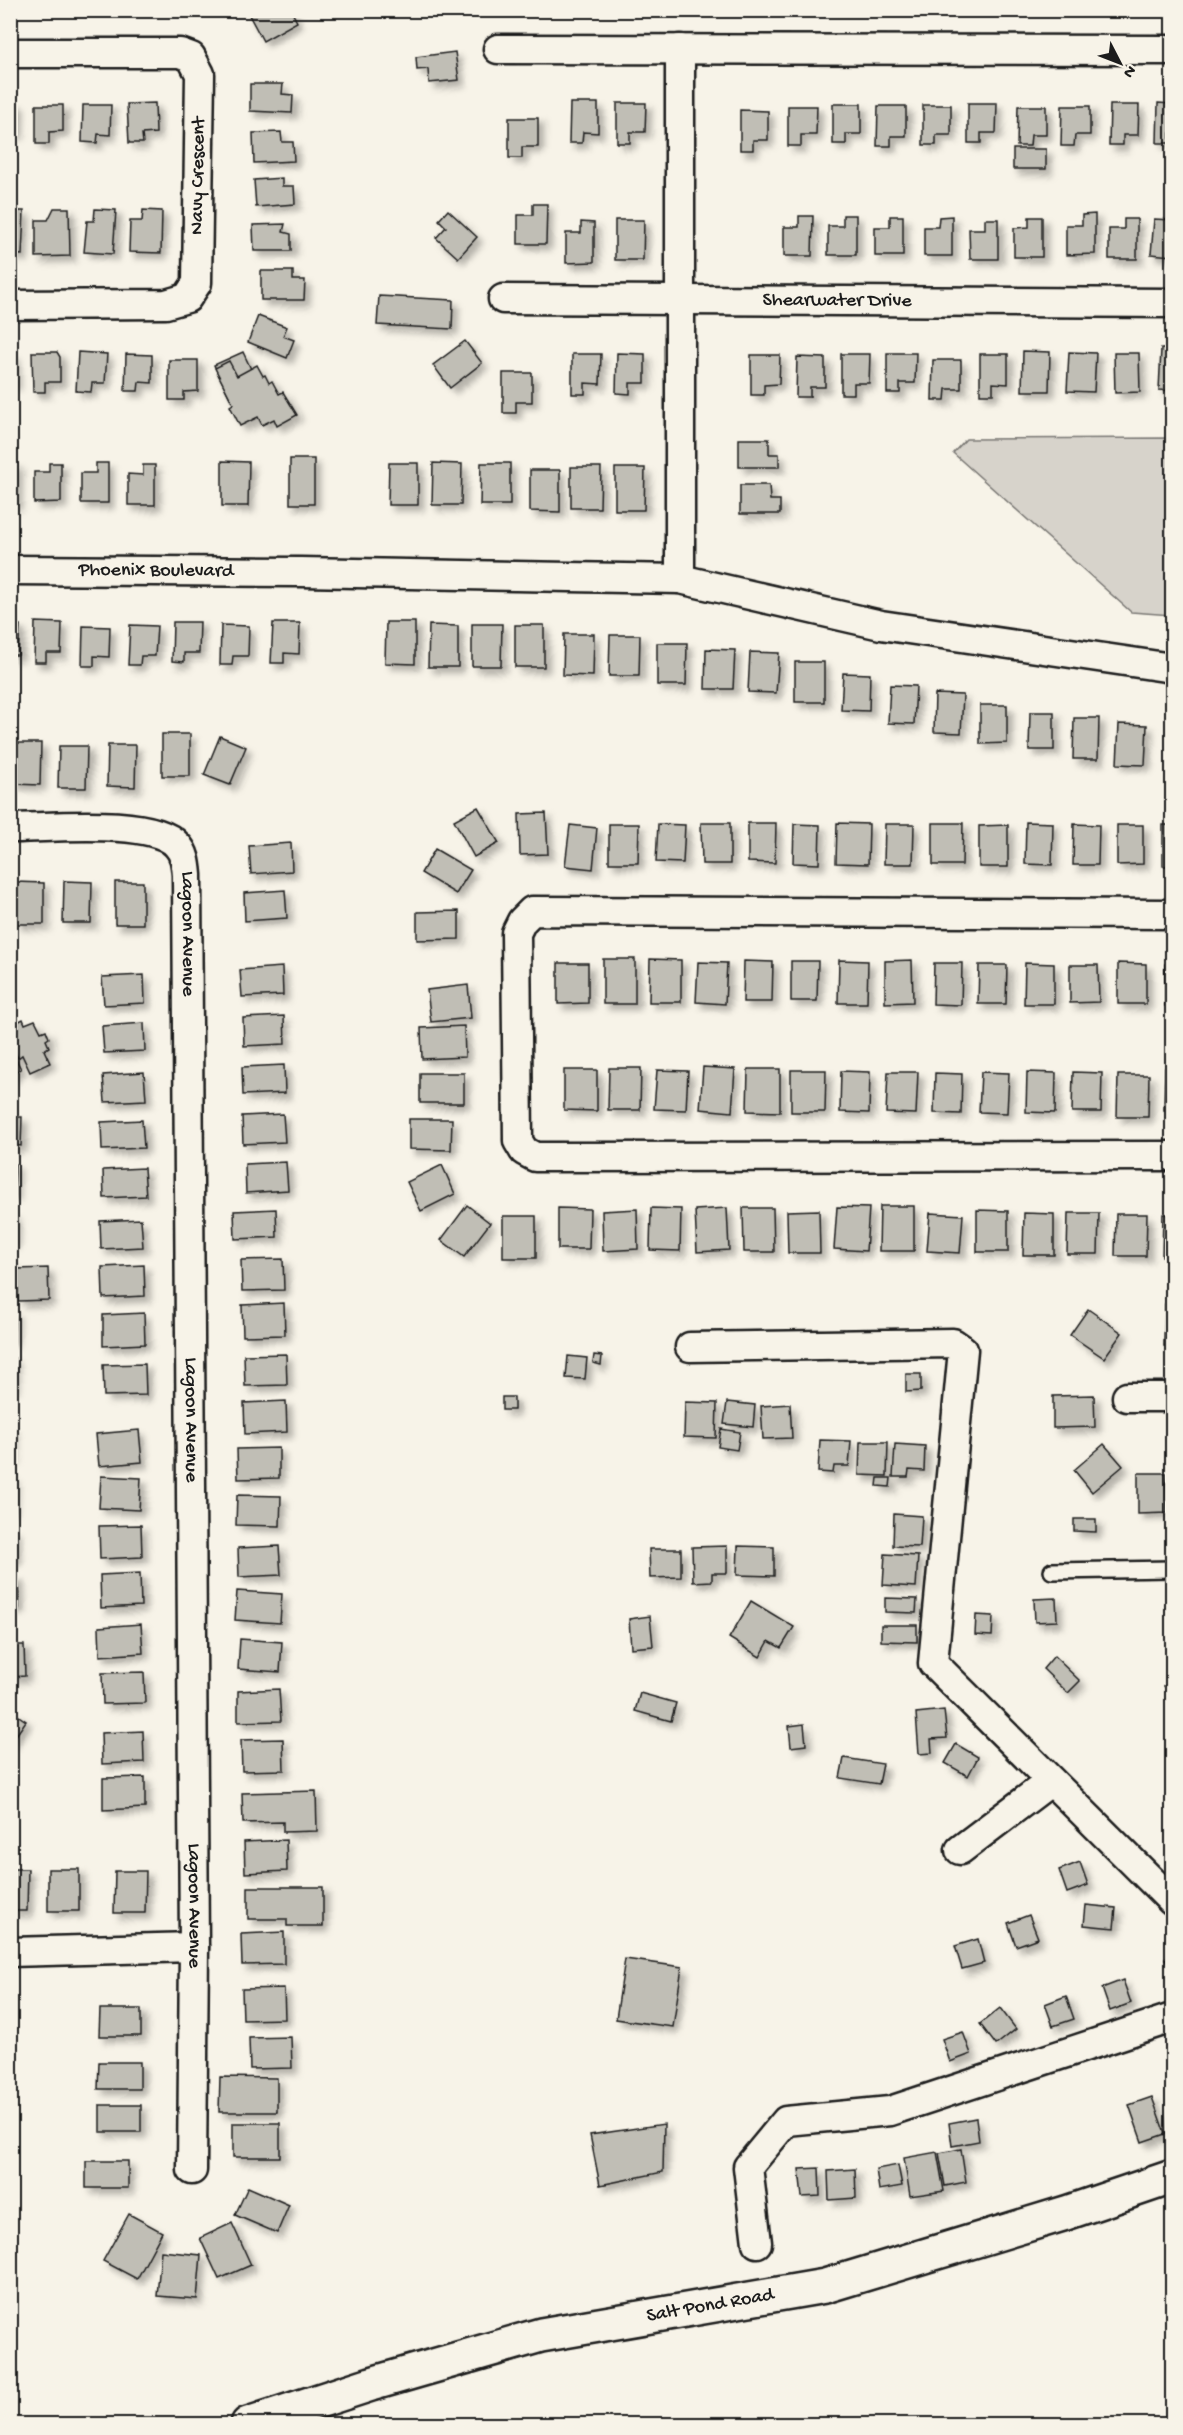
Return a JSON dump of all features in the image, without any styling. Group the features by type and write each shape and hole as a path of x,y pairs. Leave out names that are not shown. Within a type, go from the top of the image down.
{"street":[{"path":"498,49 1173,50"},
{"path":"680,49 680,579"},
{"name":"Navy Crescent","path":"10,53 180,53 191,57 200,74 197,283 187,298 165,304 10,305"},
{"name":"Shearwater Drive","path":"503,299 1173,303"},
{"name":"Phoenix Boulevard","path":"10,570 301,572 680,579 880,625 1173,668"},
{"name":"Lagoon Avenue","path":"10,828 127,827 154,831 177,844 185,858 194,1947 192,2170"},
{"path":"1173,914 532,911 522,921 516,933 516,944 518,1141 524,1151 535,1157 1173,1156"},
{"path":"690,1347 953,1343 963,1350 933,1663 1173,1901"},
{"path":"1127,1397 1173,1397"},
{"path":"960,1850 1051,1781"},
{"path":"10,1952 194,1947"},
{"path":"757,2243 748,2167 786,2121 890,2111 1173,2018"},
{"name":"Salt Pond Road","path":"248,2424 371,2384 541,2335 825,2286 1066,2213 1173,2177"}],"lane":[{"path":"1052,1571 1173,1569"}],"shaded area":[{"path":"1172,438 1172,615 1131,612 953,453 966,439"}],"building":[{"path":"258,10 291,10 297,22 263,41 249,15"},
{"path":"455,52 459,80 429,83 428,69 417,70 416,57"},
{"path":"250,84 283,84 282,94 293,95 292,113 250,111"},
{"path":"10,103 18,103 17,133 10,133"},
{"path":"155,103 156,133 142,134 143,143 129,143 127,104"},
{"path":"570,103 598,103 598,133 583,132 582,143 569,143"},
{"path":"617,103 646,103 645,132 630,132 630,143 617,143"},
{"path":"968,103 997,103 996,133 981,133 981,143 968,143"},
{"path":"1158,103 1172,104 1170,143 1157,143"},
{"path":"833,104 861,104 861,134 846,134 846,144 833,144"},
{"path":"36,105 63,105 63,131 49,132 49,144 36,144"},
{"path":"83,105 111,105 110,135 98,134 97,143 82,142"},
{"path":"923,105 951,105 951,135 936,135 936,145 923,145"},
{"path":"1110,105 1139,105 1138,135 1123,135 1123,145 1109,145"},
{"path":"788,106 817,106 816,135 801,135 801,146 788,146"},
{"path":"878,106 906,106 906,136 891,136 891,146 877,146"},
{"path":"1018,106 1046,106 1046,135 1031,135 1030,146 1017,146"},
{"path":"1062,106 1090,106 1090,135 1075,135 1074,146 1061,146"},
{"path":"740,110 768,111 768,140 753,140 753,150 740,150"},
{"path":"509,118 538,118 538,147 522,147 522,158 509,158"},
{"path":"281,132 282,142 293,142 294,161 254,163 253,133"},
{"path":"1013,149 1046,149 1046,169 1013,169"},
{"path":"282,178 282,186 294,186 295,204 256,207 254,180"},
{"path":"533,204 547,204 546,244 518,244 518,215 533,215"},
{"path":"54,208 69,208 70,256 36,257 36,220 48,220"},
{"path":"95,209 116,210 113,254 84,252 87,221 94,221"},
{"path":"143,210 162,211 161,253 129,252 130,221 142,221"},
{"path":"448,210 477,237 458,258 436,238 446,227 439,220"},
{"path":"10,211 24,211 22,255 10,254"},
{"path":"1095,214 1095,254 1066,255 1066,225 1082,225 1082,215"},
{"path":"843,215 856,215 856,255 828,255 828,226 843,226"},
{"path":"799,216 813,216 812,256 784,256 784,227 799,227"},
{"path":"890,216 903,216 903,256 875,256 875,227 890,227"},
{"path":"952,216 952,256 924,256 924,227 938,227 939,217"},
{"path":"1029,217 1042,217 1042,257 1014,257 1014,228 1029,227"},
{"path":"985,219 998,219 998,259 970,259 969,229 985,229"},
{"path":"1124,219 1137,219 1137,259 1109,259 1109,229 1124,229"},
{"path":"1154,219 1172,220 1172,256 1151,254"},
{"path":"615,220 644,220 643,260 615,260"},
{"path":"581,222 594,223 594,262 566,263 566,233 581,233"},
{"path":"285,224 283,232 291,234 291,251 254,251 253,225"},
{"path":"261,271 293,271 293,280 305,280 304,300 261,300"},
{"path":"379,296 453,300 452,329 377,325"},
{"path":"258,316 287,327 283,336 294,340 287,358 248,342"},
{"path":"465,341 482,363 450,388 433,365"},
{"path":"1161,349 1172,349 1172,391 1159,390"},
{"path":"1023,351 1050,352 1049,391 1022,391"},
{"path":"32,352 57,352 60,357 60,382 45,382 45,392 33,392"},
{"path":"78,352 107,354 105,383 92,383 91,392 76,391"},
{"path":"243,352 257,382 242,384 245,391 230,398 214,365"},
{"path":"1069,352 1096,353 1094,392 1067,391"},
{"path":"617,353 645,354 645,383 630,383 630,394 616,393"},
{"path":"887,353 916,353 915,383 900,383 900,393 887,393"},
{"path":"1114,353 1139,353 1140,392 1115,393"},
{"path":"10,354 14,354 15,384 10,384"},
{"path":"126,354 152,355 152,383 139,382 138,391 125,391"},
{"path":"572,354 601,354 600,384 585,383 585,394 572,394"},
{"path":"841,354 870,354 869,383 854,383 854,394 841,394"},
{"path":"980,354 1008,354 1008,384 993,383 993,394 980,394"},
{"path":"751,355 780,355 779,384 764,385 764,395 751,395"},
{"path":"797,357 825,358 825,387 810,387 810,397 796,397"},
{"path":"169,360 198,360 198,391 184,392 184,400 169,400"},
{"path":"933,360 961,360 961,389 946,389 945,400 932,400"},
{"path":"229,361 237,376 257,365 269,383 272,381 279,394 283,392 297,415 277,426 274,419 262,425 258,417 240,426 230,406 233,404 215,368"},
{"path":"503,373 532,373 532,402 516,402 516,413 503,413"},
{"path":"739,439 769,439 769,454 779,454 779,467 739,467"},
{"path":"290,459 314,459 314,504 290,504"},
{"path":"222,461 249,462 248,506 222,506"},
{"path":"49,463 61,463 61,502 34,503 34,472 49,472"},
{"path":"96,463 108,463 108,503 81,503 81,473 96,473"},
{"path":"389,463 418,463 418,505 388,505"},
{"path":"433,463 462,464 461,505 432,505"},
{"path":"481,463 510,463 510,505 480,505"},
{"path":"10,464 17,464 16,504 10,504"},
{"path":"143,465 155,465 155,505 128,505 128,474 143,475"},
{"path":"571,467 601,467 600,508 571,508"},
{"path":"615,468 645,468 644,510 615,510"},
{"path":"530,470 560,470 560,512 530,511"},
{"path":"740,485 769,485 770,500 780,500 780,514 740,514"},
{"path":"35,622 62,623 61,653 46,653 46,662 34,662"},
{"path":"173,622 200,622 199,653 184,653 184,662 172,661"},
{"path":"386,622 415,622 415,664 385,663"},
{"path":"273,623 300,623 299,654 284,653 284,663 271,663"},
{"path":"472,624 502,624 501,666 472,666"},
{"path":"10,625 20,625 18,655 10,655"},
{"path":"130,625 157,626 155,656 141,656 140,665 128,665"},
{"path":"221,625 249,626 248,656 233,656 232,665 220,665"},
{"path":"429,625 458,626 458,667 428,667"},
{"path":"515,625 544,625 544,667 515,667"},
{"path":"83,626 110,627 109,657 94,656 94,666 82,666"},
{"path":"564,634 594,634 593,676 563,675"},
{"path":"610,635 640,635 639,676 609,676"},
{"path":"657,643 687,643 686,685 657,685"},
{"path":"706,649 735,650 733,689 705,689"},
{"path":"750,652 779,653 776,693 748,692"},
{"path":"795,662 824,662 824,702 795,702"},
{"path":"843,673 870,674 869,711 841,710"},
{"path":"890,685 916,686 914,724 888,723"},
{"path":"935,694 963,695 961,733 934,732"},
{"path":"980,705 1007,705 1007,743 980,744"},
{"path":"1030,712 1054,712 1054,750 1029,750"},
{"path":"1074,718 1099,718 1098,759 1073,759"},
{"path":"1119,724 1147,725 1145,765 1117,764"},
{"path":"162,734 190,734 190,776 162,776"},
{"path":"220,736 246,747 230,785 204,775"},
{"path":"13,743 41,743 40,785 13,784"},
{"path":"108,745 136,745 135,787 107,786"},
{"path":"59,746 87,746 86,788 58,788"},
{"path":"478,807 499,843 474,857 454,820"},
{"path":"546,813 548,854 520,855 519,814"},
{"path":"1026,822 1053,823 1052,865 1025,864"},
{"path":"701,823 730,823 730,864 702,864"},
{"path":"748,823 776,823 775,863 748,862"},
{"path":"837,823 869,824 868,864 836,863"},
{"path":"933,823 963,823 962,865 933,865"},
{"path":"609,824 639,824 638,863 609,863"},
{"path":"658,824 685,825 683,863 656,862"},
{"path":"794,824 820,825 819,864 793,863"},
{"path":"885,824 914,824 913,864 884,864"},
{"path":"1074,824 1099,825 1098,865 1073,865"},
{"path":"570,825 597,828 593,869 565,866"},
{"path":"1008,825 1008,867 979,867 979,826"},
{"path":"1117,825 1143,825 1143,864 1117,865"},
{"path":"1163,825 1172,825 1172,866 1163,866"},
{"path":"291,843 292,871 251,874 249,846"},
{"path":"435,849 471,870 456,894 421,873"},
{"path":"64,881 92,882 91,923 63,923"},
{"path":"16,882 44,883 44,924 16,924"},
{"path":"115,882 143,882 143,924 115,924"},
{"path":"285,890 287,918 245,921 244,893"},
{"path":"459,911 459,939 417,940 417,912"},
{"path":"603,959 635,959 635,1004 603,1004"},
{"path":"650,959 681,960 681,1002 649,1002"},
{"path":"839,960 868,961 867,1003 838,1003"},
{"path":"912,960 913,1002 885,1003 885,961"},
{"path":"744,961 773,962 772,1002 743,1002"},
{"path":"791,961 818,961 817,1001 791,1001"},
{"path":"698,962 727,963 725,1004 696,1002"},
{"path":"558,963 588,963 588,1003 558,1004"},
{"path":"934,963 962,963 961,1005 933,1004"},
{"path":"1025,963 1054,964 1054,1004 1024,1004"},
{"path":"1118,963 1146,964 1146,1004 1118,1004"},
{"path":"1165,964 1172,964 1172,1005 1165,1006"},
{"path":"979,965 1007,965 1006,1004 978,1004"},
{"path":"1070,965 1098,965 1099,1002 1070,1003"},
{"path":"282,967 283,995 242,997 240,970"},
{"path":"144,975 145,1003 104,1005 102,977"},
{"path":"468,985 471,1018 431,1022 427,990"},
{"path":"284,1016 285,1044 244,1046 243,1018"},
{"path":"23,1019 25,1024 35,1020 41,1032 46,1030 49,1047 44,1050 50,1063 30,1072 22,1055 18,1058 14,1050 12,1051 21,1069 10,1077 10,1026"},
{"path":"144,1023 145,1051 104,1053 102,1026"},
{"path":"464,1026 465,1057 422,1059 421,1028"},
{"path":"284,1065 285,1093 243,1095 242,1067"},
{"path":"703,1067 735,1069 732,1112 700,1109"},
{"path":"609,1068 641,1068 640,1110 608,1110"},
{"path":"1165,1068 1172,1068 1172,1110 1164,1110"},
{"path":"748,1069 780,1069 780,1112 747,1111"},
{"path":"564,1070 597,1070 597,1111 564,1110"},
{"path":"657,1070 688,1071 686,1110 654,1109"},
{"path":"791,1070 826,1070 825,1112 791,1112"},
{"path":"841,1071 870,1072 869,1113 840,1112"},
{"path":"144,1072 146,1100 105,1102 103,1075"},
{"path":"888,1072 918,1072 916,1114 886,1113"},
{"path":"981,1072 1009,1073 1007,1113 979,1112"},
{"path":"1027,1072 1056,1073 1055,1113 1026,1112"},
{"path":"1073,1072 1102,1073 1101,1112 1072,1112"},
{"path":"420,1073 464,1073 464,1103 420,1103"},
{"path":"935,1073 962,1074 961,1114 934,1113"},
{"path":"1118,1075 1149,1075 1148,1117 1117,1117"},
{"path":"283,1114 285,1142 243,1144 242,1116"},
{"path":"10,1117 22,1117 21,1146 14,1145 14,1148 10,1148"},
{"path":"409,1119 452,1119 451,1150 409,1149"},
{"path":"142,1120 144,1148 102,1150 101,1122"},
{"path":"286,1162 288,1190 246,1193 245,1164"},
{"path":"10,1164 15,1164 14,1195 10,1195"},
{"path":"442,1165 455,1194 421,1211 407,1182"},
{"path":"144,1168 146,1196 104,1198 103,1170"},
{"path":"467,1205 490,1223 464,1257 441,1240"},
{"path":"880,1206 914,1206 914,1251 879,1251"},
{"path":"837,1207 869,1208 866,1251 834,1249"},
{"path":"558,1208 590,1209 589,1249 558,1249"},
{"path":"651,1208 681,1209 680,1251 650,1250"},
{"path":"727,1208 729,1250 697,1252 695,1210"},
{"path":"743,1208 773,1208 774,1252 744,1252"},
{"path":"276,1209 277,1237 235,1239 234,1211"},
{"path":"637,1209 638,1249 603,1251 602,1211"},
{"path":"819,1210 820,1253 788,1253 787,1211"},
{"path":"977,1210 1008,1211 1008,1252 977,1252"},
{"path":"930,1213 963,1215 960,1253 927,1251"},
{"path":"1024,1213 1054,1214 1054,1255 1023,1255"},
{"path":"1068,1213 1099,1213 1098,1254 1067,1254"},
{"path":"1116,1214 1147,1214 1146,1256 1115,1256"},
{"path":"1163,1214 1172,1214 1172,1256 1162,1256"},
{"path":"10,1215 15,1215 14,1243 10,1243"},
{"path":"503,1216 536,1216 536,1258 503,1258"},
{"path":"141,1219 143,1247 101,1249 100,1221"},
{"path":"283,1259 284,1290 242,1291 241,1260"},
{"path":"10,1263 14,1263 14,1293 10,1293"},
{"path":"144,1265 145,1296 103,1298 102,1267"},
{"path":"48,1268 49,1300 18,1301 17,1269"},
{"path":"284,1303 285,1335 243,1336 242,1305"},
{"path":"1165,1304 1172,1304 1172,1346 1164,1346"},
{"path":"1088,1309 1122,1333 1104,1358 1070,1335"},
{"path":"10,1311 14,1311 13,1340 10,1340"},
{"path":"144,1313 145,1344 103,1346 103,1315"},
{"path":"286,1354 287,1385 245,1386 244,1355"},
{"path":"594,1355 602,1356 601,1365 593,1363"},
{"path":"568,1356 587,1358 585,1379 566,1378"},
{"path":"10,1358 14,1358 14,1386 10,1386"},
{"path":"145,1364 146,1395 104,1396 103,1365"},
{"path":"906,1374 921,1374 921,1391 906,1392"},
{"path":"1094,1395 1095,1427 1053,1428 1053,1396"},
{"path":"502,1397 514,1397 514,1410 502,1410"},
{"path":"286,1401 287,1432 245,1434 244,1403"},
{"path":"685,1402 717,1403 716,1438 684,1437"},
{"path":"727,1402 755,1405 753,1427 724,1424"},
{"path":"790,1404 792,1438 763,1439 761,1406"},
{"path":"10,1428 13,1428 13,1458 10,1458"},
{"path":"721,1429 740,1432 737,1450 718,1447"},
{"path":"139,1430 142,1462 99,1466 96,1434"},
{"path":"820,1440 851,1441 849,1466 834,1466 833,1473 818,1472"},
{"path":"860,1442 888,1442 887,1476 859,1475"},
{"path":"895,1444 925,1446 924,1471 909,1470 908,1477 893,1477"},
{"path":"1104,1444 1123,1466 1092,1492 1074,1470"},
{"path":"279,1448 279,1478 238,1479 237,1449"},
{"path":"1138,1473 1166,1473 1167,1513 1138,1514"},
{"path":"101,1476 141,1478 139,1510 99,1508"},
{"path":"10,1477 13,1477 12,1507 10,1507"},
{"path":"878,1478 891,1478 890,1487 877,1486"},
{"path":"237,1495 281,1496 280,1526 236,1525"},
{"path":"894,1514 922,1516 920,1547 893,1546"},
{"path":"1074,1519 1096,1519 1096,1532 1074,1531"},
{"path":"141,1525 142,1557 100,1559 99,1526"},
{"path":"15,1528 16,1559 10,1560 10,1529"},
{"path":"279,1546 281,1575 239,1577 238,1548"},
{"path":"727,1546 727,1573 712,1573 712,1581 693,1582 692,1547"},
{"path":"738,1546 774,1547 774,1576 737,1575"},
{"path":"649,1549 681,1549 681,1577 650,1578"},
{"path":"885,1554 918,1556 916,1587 883,1585"},
{"path":"140,1573 141,1606 101,1608 100,1575"},
{"path":"10,1577 18,1577 19,1608 10,1608"},
{"path":"237,1591 282,1594 280,1623 235,1620"},
{"path":"885,1598 917,1599 916,1613 885,1612"},
{"path":"1056,1598 1057,1621 1035,1622 1034,1599"},
{"path":"751,1601 794,1627 781,1648 769,1641 760,1657 729,1638"},
{"path":"976,1615 993,1616 992,1636 975,1635"},
{"path":"650,1616 653,1646 631,1648 629,1619"},
{"path":"141,1624 143,1653 100,1656 99,1627"},
{"path":"881,1625 917,1625 917,1642 881,1641"},
{"path":"240,1639 282,1642 280,1672 238,1669"},
{"path":"10,1645 24,1645 25,1676 10,1677"},
{"path":"1054,1656 1080,1681 1068,1693 1043,1669"},
{"path":"144,1672 145,1703 103,1704 102,1673"},
{"path":"1172,1677 1172,1694 1164,1686"},
{"path":"279,1689 281,1721 238,1722 238,1691"},
{"path":"640,1693 676,1703 671,1721 635,1711"},
{"path":"10,1710 26,1721 10,1744"},
{"path":"944,1710 947,1738 931,1739 932,1753 919,1754 916,1713"},
{"path":"804,1724 806,1745 791,1747 789,1726"},
{"path":"143,1731 144,1762 102,1764 101,1733"},
{"path":"283,1739 284,1770 242,1771 241,1740"},
{"path":"956,1744 978,1757 968,1776 945,1763"},
{"path":"844,1758 883,1764 879,1784 840,1778"},
{"path":"145,1777 145,1808 103,1810 103,1778"},
{"path":"316,1791 317,1831 283,1832 283,1822 243,1823 242,1793"},
{"path":"286,1840 287,1871 245,1873 244,1842"},
{"path":"1080,1862 1088,1885 1067,1893 1059,1870"},
{"path":"10,1869 28,1869 27,1911 10,1911"},
{"path":"48,1869 79,1869 79,1911 48,1911"},
{"path":"115,1871 146,1871 145,1913 114,1913"},
{"path":"248,1887 323,1887 323,1926 287,1926 287,1919 248,1919"},
{"path":"1086,1905 1116,1908 1114,1928 1084,1925"},
{"path":"1029,1915 1038,1938 1016,1946 1008,1923"},
{"path":"284,1932 284,1964 242,1965 241,1934"},
{"path":"978,1939 984,1963 962,1969 955,1946"},
{"path":"1172,1956 1172,1977 1165,1959"},
{"path":"625,1959 682,1967 673,2027 616,2019"},
{"path":"1123,1980 1131,2003 1110,2011 1102,1988"},
{"path":"284,1988 285,2019 243,2020 242,1989"},
{"path":"1066,1996 1074,2019 1053,2026 1045,2004"},
{"path":"1000,2008 1016,2029 996,2045 980,2024"},
{"path":"100,2009 141,2009 141,2036 99,2036"},
{"path":"963,2032 971,2054 950,2062 942,2039"},
{"path":"291,2037 292,2068 250,2069 249,2038"},
{"path":"99,2062 140,2062 140,2089 98,2089"},
{"path":"220,2077 277,2078 277,2112 219,2112"},
{"path":"1152,2097 1165,2134 1142,2142 1129,2105"},
{"path":"100,2105 141,2105 141,2132 100,2132"},
{"path":"976,2118 979,2141 952,2146 949,2123"},
{"path":"233,2123 280,2123 280,2157 233,2157"},
{"path":"664,2124 663,2172 600,2185 590,2135"},
{"path":"961,2149 966,2182 945,2186 939,2153"},
{"path":"937,2152 944,2191 910,2196 904,2158"},
{"path":"86,2161 128,2161 128,2188 86,2188"},
{"path":"898,2165 902,2186 879,2190 876,2169"},
{"path":"819,2168 820,2196 802,2197 799,2169"},
{"path":"855,2169 856,2198 829,2200 828,2171"},
{"path":"248,2187 289,2205 277,2233 235,2215"},
{"path":"129,2214 162,2232 137,2279 103,2261"},
{"path":"232,2223 251,2265 219,2279 200,2238"},
{"path":"161,2251 201,2255 197,2299 157,2296"}]}
